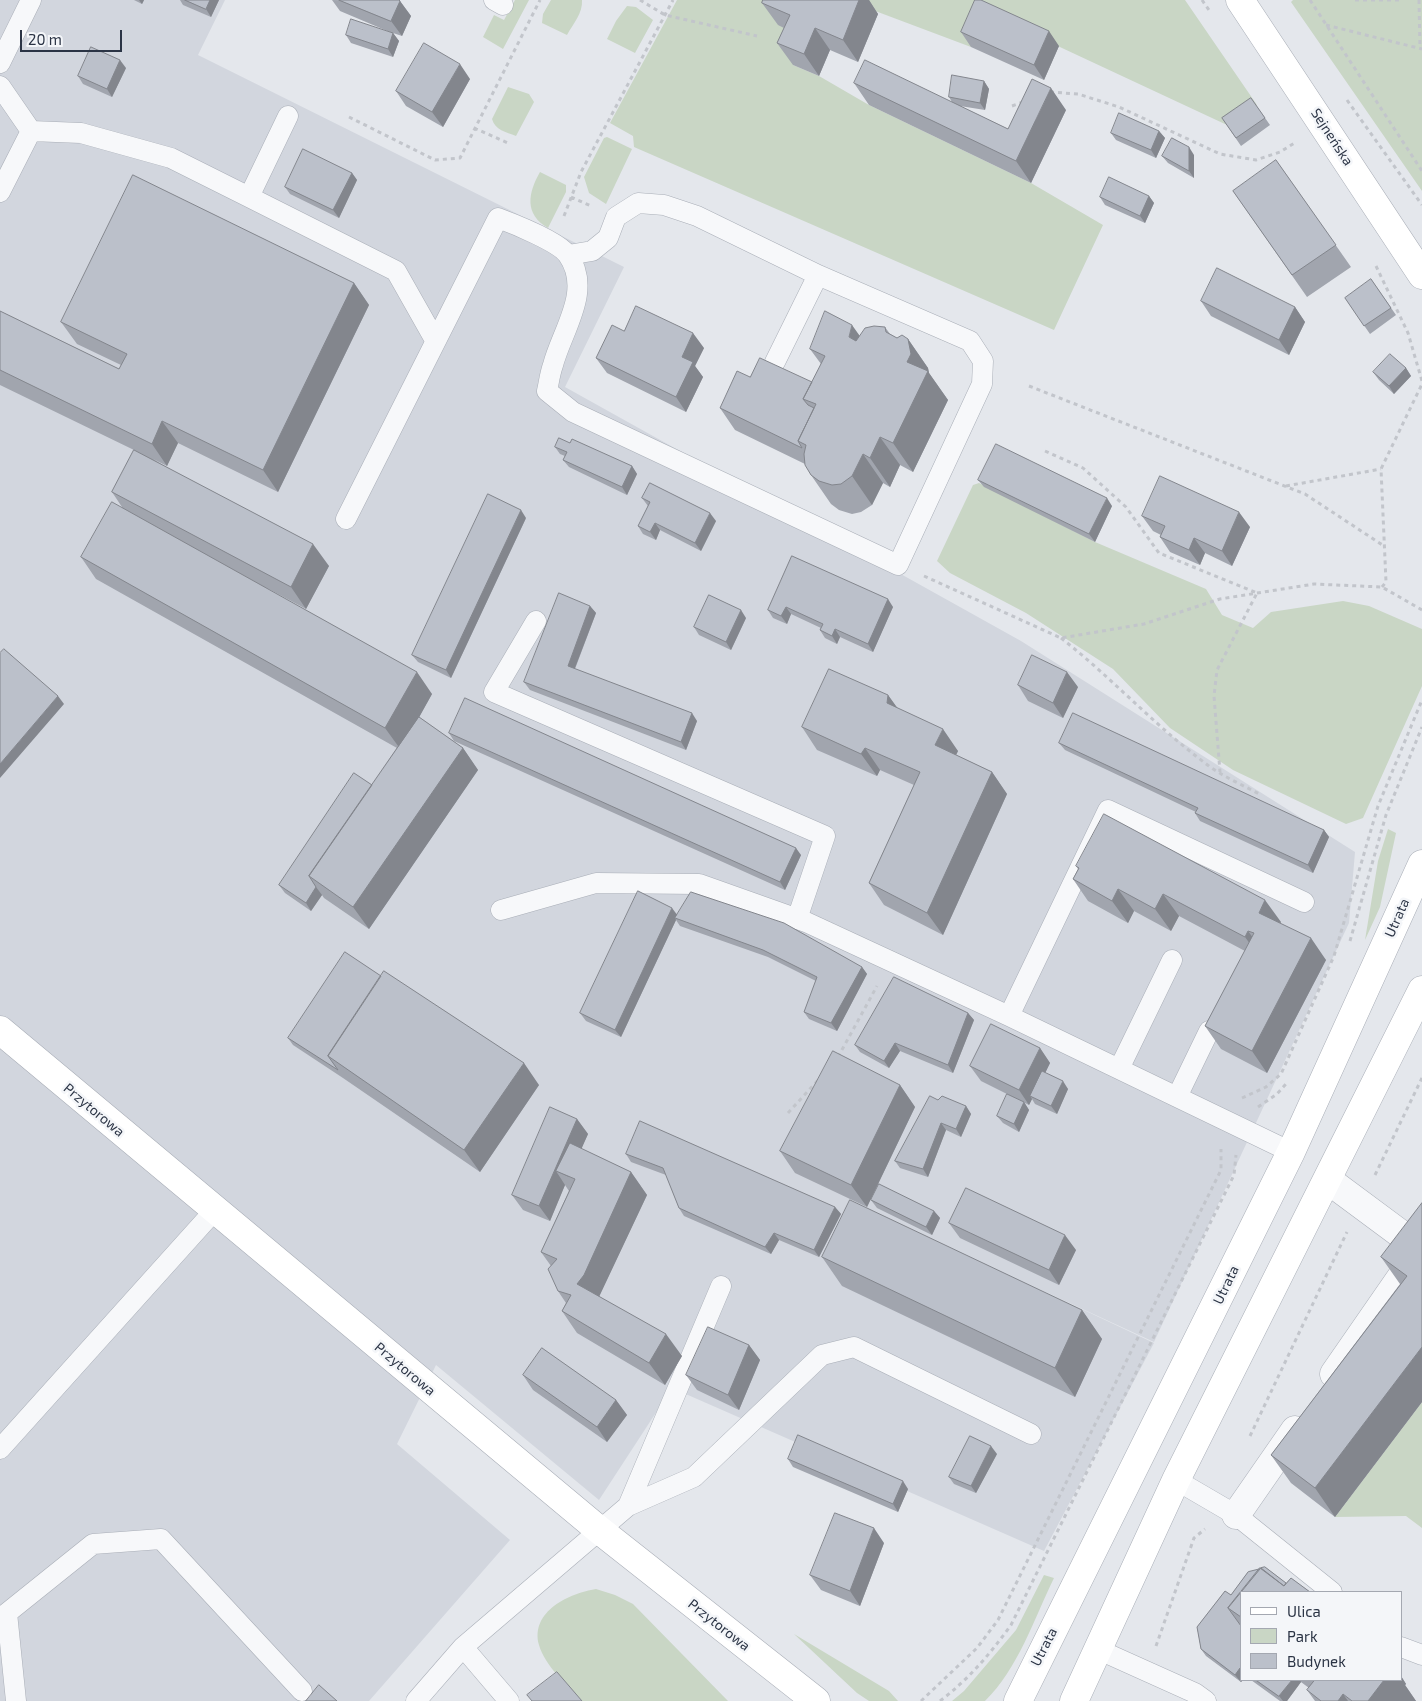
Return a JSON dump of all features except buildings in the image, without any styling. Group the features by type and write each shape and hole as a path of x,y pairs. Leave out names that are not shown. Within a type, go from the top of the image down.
{"main road":[{"name":"Sejneńska","path":"1240,0 1422,275"},
{"name":"Utrata","path":"1018,1701 1291,1152 1422,864"},
{"path":"1074,1701 1176,1480 1422,990"},
{"name":"Przytorowa","path":"0,1030 598,1530 816,1701"}],"street":[{"path":"1232,1513 1315,1402 1421,1248 1328,1180"}],"lane":[{"path":"0,63 30,0"},
{"path":"0,86 31,131"},
{"path":"249,197 288,116"},
{"path":"0,192 31,131"},
{"path":"31,131 81,133 171,158 396,271 436,340"},
{"path":"346,519 498,218 538,234 568,255 578,281 575,307 553,364 547,391 573,412 898,565 982,384 984,361 970,341 818,275 697,216 664,206 638,203 616,218 608,238 592,251 568,255"},
{"path":"775,362 818,275"},
{"path":"536,621 494,692 825,836 797,919"},
{"path":"1009,1016 1108,810 1304,902"},
{"path":"501,910 596,883 699,884 797,919 891,961 1239,1125 1291,1152"},
{"path":"1119,1069 1172,960"},
{"path":"1177,1097 1209,1031"},
{"path":"0,1448 214,1210"},
{"path":"628,1506 721,1286"},
{"path":"416,1701 463,1647 598,1530 628,1506 694,1477 822,1355 854,1347 1031,1434"},
{"path":"1176,1480 1232,1513 1331,1591"},
{"path":"16,1701 3,1610 93,1544 161,1539 302,1691"},
{"path":"463,1647 509,1701"},
{"path":"1402,1647 1422,1655"},
{"path":"1097,1649 1196,1693 1206,1701"}],"path":[{"path":"349,117 435,160 460,158 540,0"},
{"path":"640,0 665,15 758,36"},
{"path":"561,224 581,172 673,0"},
{"path":"1202,0 1213,16"},
{"path":"1310,0 1422,171"},
{"path":"1355,0 1401,0"},
{"path":"1326,25 1421,49 1419,0"},
{"path":"1044,94 1052,91 1078,94 1119,107 1220,154 1256,160 1280,152 1298,141 1293,133"},
{"path":"1343,94 1422,205"},
{"path":"1012,106 1028,100"},
{"path":"474,128 508,143"},
{"path":"1372,258 1408,333 1422,383 1381,469 1386,582 1382,587"},
{"path":"1029,386 1305,494 1384,546"},
{"path":"1045,451 1083,468 1126,507 1159,553 1258,593"},
{"path":"1286,486 1381,469"},
{"path":"898,565 1060,638 1096,665 1147,715 1206,764 1261,795"},
{"path":"1060,638 1144,624 1220,600 1314,584 1382,587 1422,610"},
{"path":"1220,772 1214,696 1217,670 1258,593"},
{"path":"940,1701 960,1686 988,1657 1011,1625 1234,1175 1242,1097 1266,1087 1281,1074 1334,956 1378,806 1422,700"},
{"path":"1347,950 1386,815 1422,727"},
{"path":"836,1060 891,961"},
{"path":"788,1113 824,1073"},
{"path":"921,1701 977,1648 998,1620 1221,1170 1221,1142 1258,1107 1277,1094 1291,1078"},
{"path":"1249,1438 1422,1078"},
{"path":"1148,1671 1194,1538 1232,1513"}],"shaded area":[{"path":"0,0 225,0 198,55 624,267 565,387 1021,641 1355,852 1349,923 1154,1342 1037,1288 1154,1343 1044,1551 672,1388 599,1500 436,1365 397,1444 510,1540 369,1701 0,1701"}],"green space":[{"path":"515,0 529,0 503,49 483,37 494,15 504,20"},
{"path":"551,0 582,0 579,14 567,35 542,23 543,14"},
{"path":"677,0 788,0 805,37 793,65 819,76 869,105 1031,183 1103,225 1054,330 634,147 633,136 610,123"},
{"path":"846,0 1185,0 1257,105 1227,125 987,13 971,47"},
{"path":"1293,0 1422,0 1422,191 1291,2"},
{"path":"627,6 636,7 653,20 635,53 607,39 616,21"},
{"path":"508,87 529,94 534,102 516,136 498,128 492,119"},
{"path":"607,137 632,149 606,204 589,193 584,177 604,138"},
{"path":"540,172 566,185 566,192 548,228 535,216 530,203 533,188"},
{"path":"979,483 1095,542 1206,589 1222,615 1253,628 1271,612 1343,601 1369,606 1422,629 1422,686 1363,818 1346,824 1233,770 1170,728 1113,669 1026,613 950,573 937,561 973,485"},
{"path":"1388,829 1396,833 1380,907 1365,940 1378,861"},
{"path":"1422,1402 1422,1528 1406,1516 1335,1517"},
{"path":"1044,1575 1054,1578 1016,1659 997,1688 985,1701 952,1701 964,1691 1016,1630"},
{"path":"596,1589 615,1595 633,1604 728,1701 581,1701 546,1660 539,1645 538,1633 540,1622 554,1606 575,1595"},
{"path":"794,1634 889,1691 898,1701 869,1701 857,1693"}]}
